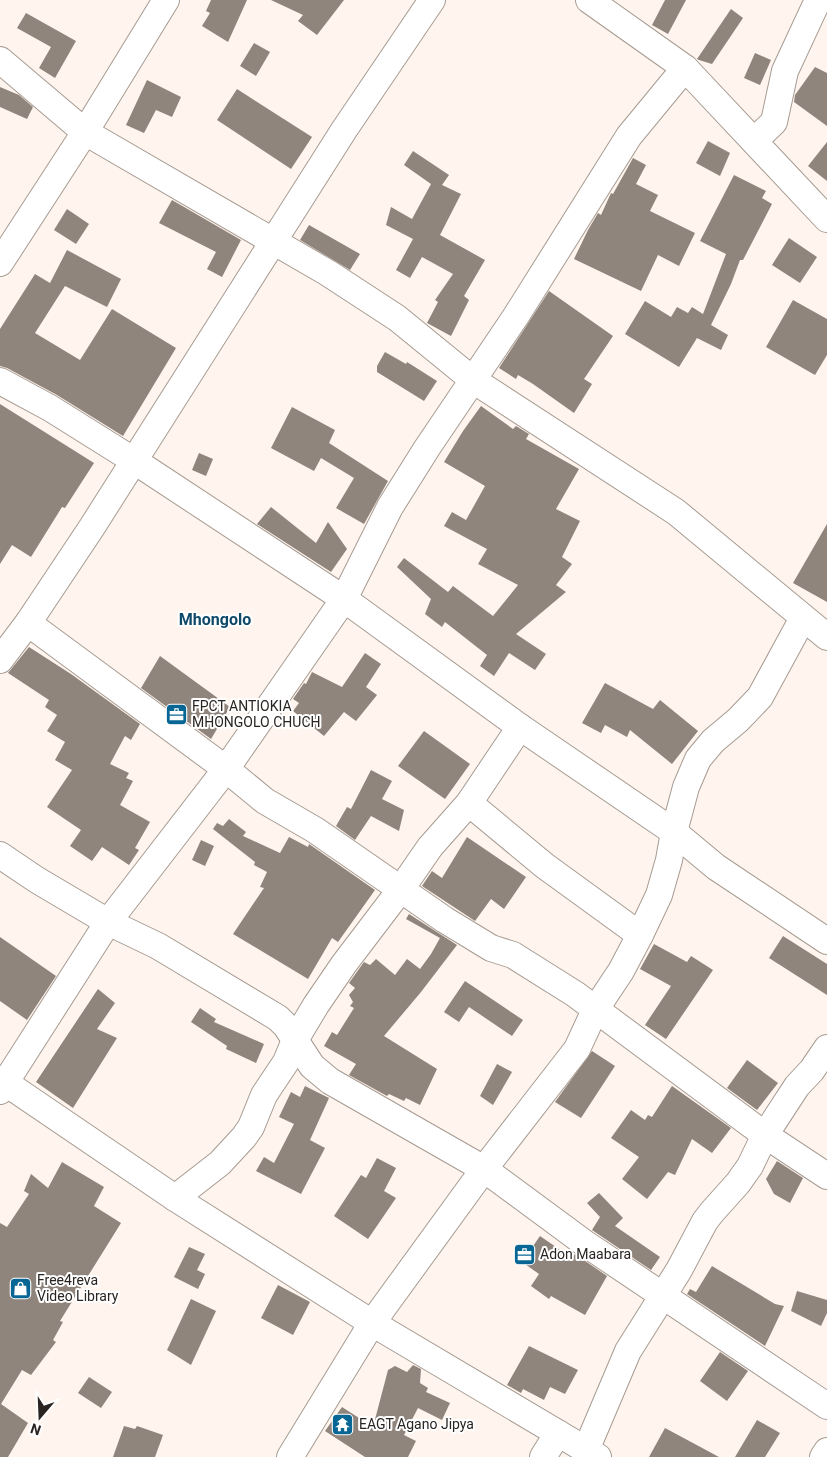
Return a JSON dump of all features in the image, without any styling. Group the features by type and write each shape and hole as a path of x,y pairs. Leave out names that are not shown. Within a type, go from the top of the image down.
{"street":[{"path":"0,263 85,132 166,0"},
{"path":"0,660 28,623 92,527 344,130 432,0"},
{"path":"588,0 685,68 827,219"},
{"path":"754,140 774,122 785,71 818,0"},
{"path":"0,60 85,132 328,273 397,318 473,380 676,512 827,637"},
{"path":"685,68 629,136 564,242 427,448 390,507 344,599 226,769 108,922 2,1084 175,1198 372,1323 592,1454 628,1351 663,1296 705,1221 750,1166 764,1135 797,1086 812,1070 827,1048"},
{"path":"0,381 50,408 133,460 344,599 520,727 674,832 716,867 827,942"},
{"path":"290,1457 372,1323 484,1169 576,1049 595,1010 621,971 659,895 686,787 698,759 713,741 738,720 760,697 803,618"},
{"path":"28,623 226,769 265,801 315,830 445,920 458,926 491,948 513,955 575,994 764,1135 827,1176"},
{"path":"175,1198 220,1163 244,1138 251,1127 264,1095 286,1062 295,1040 344,964 401,889 430,847 469,803 520,727"},
{"path":"469,803 545,866 640,935"},
{"path":"0,855 108,922 158,946 278,1018 286,1026 312,1066 330,1081 484,1169 583,1242 827,1406"},
{"path":"544,1457 558,1434"},
{"path":"823,1457 827,1451"}],"building":[{"path":"211,0 247,0 228,42 202,26 210,13 206,11"},
{"path":"271,0 344,0 317,35 298,21 303,15"},
{"path":"665,0 686,0 668,34 652,25"},
{"path":"731,9 743,18 712,64 697,59"},
{"path":"26,13 76,41 55,78 39,68 51,47 17,28"},
{"path":"254,43 270,52 256,76 240,66"},
{"path":"755,53 771,60 760,85 744,78"},
{"path":"815,67 827,73 827,126 794,102 795,95"},
{"path":"147,80 181,97 172,117 156,110 144,133 126,125"},
{"path":"0,87 19,95 33,107 27,119 0,107"},
{"path":"237,89 312,137 291,169 217,120"},
{"path":"708,141 730,153 720,176 696,163"},
{"path":"827,142 827,181 808,166"},
{"path":"413,151 449,175 442,185 461,194 440,235 485,260 464,296 469,300 451,336 427,323 438,302 435,300 453,274 422,257 410,278 396,270 413,239 386,225 391,207 412,219 431,184 404,165"},
{"path":"633,158 646,165 636,184 658,195 650,211 695,233 679,266 658,255 641,291 574,259 588,230 598,213 601,215 611,193 613,194"},
{"path":"734,175 766,191 762,198 772,204 743,260 740,260 731,284 711,325 728,335 721,350 697,338 679,367 625,334 645,301 671,317 677,307 688,313 692,307 703,314 726,254 700,241"},
{"path":"172,200 241,240 222,277 207,269 216,252 159,223"},
{"path":"67,209 89,224 76,244 54,230"},
{"path":"309,225 360,254 350,270 300,240"},
{"path":"789,238 817,257 800,283 772,265"},
{"path":"67,250 121,279 107,307 65,286 35,333 80,360 112,309 176,348 123,436 57,395 0,366 0,329 35,274 50,283"},
{"path":"549,291 613,336 584,379 592,384 574,413 518,375 516,379 499,368"},
{"path":"793,300 827,319 827,355 815,375 766,347"},
{"path":"385,352 406,364 407,362 437,381 424,401 377,372 377,366"},
{"path":"0,404 94,463 65,508 62,507 31,557 12,545 0,564"},
{"path":"481,406 513,429 516,426 529,434 526,439 579,469 556,509 580,521 562,557 572,564 556,585 566,592 516,634 546,654 535,670 509,653 494,676 480,666 487,655 445,622 442,627 425,614 431,599 397,567 404,558 448,592 453,586 493,616 518,585 478,564 487,549 444,526 452,512 466,520 485,486 444,462"},
{"path":"292,407 335,430 329,443 388,481 364,524 336,508 354,478 321,458 314,471 271,448"},
{"path":"199,453 213,459 206,476 192,470"},
{"path":"271,507 316,543 328,522 347,549 331,572 257,524"},
{"path":"827,524 827,602 793,583"},
{"path":"29,647 71,674 140,724 131,740 125,736 110,764 129,773 126,778 133,781 120,805 150,822 135,848 139,850 129,865 102,847 92,861 70,846 81,830 47,807 72,770 55,760 65,742 47,731 57,715 45,707 49,700 8,673"},
{"path":"365,653 381,664 366,687 377,695 356,721 344,712 324,736 293,711 299,703 293,699 304,683 306,684 312,672 342,687"},
{"path":"160,656 230,707 211,739 141,688"},
{"path":"605,683 653,709 660,700 698,731 672,764 630,730 627,737 605,725 601,733 582,723"},
{"path":"424,731 470,764 445,799 398,766"},
{"path":"371,770 392,781 382,799 404,810 399,831 371,816 355,840 336,826 347,807 351,809"},
{"path":"229,819 246,832 243,836 280,853 289,837 308,847 309,844 375,890 338,942 332,938 308,979 233,934 264,888 260,887 267,872 254,865 255,862 213,829 217,823 223,826"},
{"path":"467,837 526,877 504,909 491,899 475,921 422,886 432,871 442,878"},
{"path":"201,840 214,846 205,866 192,860"},
{"path":"409,914 457,945 384,1036 437,1069 420,1105 406,1098 404,1101 389,1094 387,1096 349,1075 356,1064 324,1046 332,1032 337,1035 354,1008 350,1006 353,1002 349,995 355,988 349,983 364,962 370,965 376,959 395,975 407,959 420,969 431,954 440,938 406,919"},
{"path":"783,936 827,964 827,995 769,958"},
{"path":"0,937 56,976 27,1020 0,1001"},
{"path":"654,944 687,962 691,956 713,970 666,1039 645,1025 671,986 640,969"},
{"path":"465,981 523,1020 512,1036 469,1007 459,1022 444,1012"},
{"path":"98,989 115,1003 97,1029 117,1038 73,1108 36,1082"},
{"path":"200,1008 216,1019 214,1022 264,1044 256,1063 226,1049 227,1046 191,1022"},
{"path":"592,1051 615,1066 581,1118 555,1102"},
{"path":"747,1060 778,1083 757,1110 727,1088"},
{"path":"497,1064 512,1072 493,1105 480,1096"},
{"path":"305,1086 329,1098 310,1140 325,1148 301,1194 256,1171 264,1157 274,1163 294,1124 279,1117 291,1092 300,1097"},
{"path":"672,1086 731,1128 712,1153 692,1139 675,1175 668,1172 647,1199 622,1179 639,1157 611,1138 631,1110 645,1120 648,1115 652,1117"},
{"path":"377,1158 396,1168 384,1191 396,1198 368,1239 334,1216 361,1175 366,1178"},
{"path":"777,1161 803,1178 790,1203 774,1194 766,1179"},
{"path":"62,1162 104,1187 94,1206 121,1223 60,1321 63,1322 53,1340 56,1342 31,1375 22,1370 1,1404 28,1423 8,1457 0,1457 0,1223 7,1227 29,1194 24,1191 31,1174 48,1188"},
{"path":"599,1193 623,1218 615,1226 660,1257 651,1270 592,1230 600,1217 587,1203"},
{"path":"540,1236 572,1258 575,1254 607,1276 585,1315 551,1296 549,1299 531,1286 539,1274 522,1262"},
{"path":"189,1247 205,1254 197,1270 205,1274 198,1289 174,1277"},
{"path":"712,1266 775,1304 784,1306 765,1346 687,1294 690,1289 696,1292"},
{"path":"278,1285 310,1302 293,1335 261,1318"},
{"path":"797,1291 827,1300 827,1313 821,1326 791,1311"},
{"path":"191,1299 216,1311 191,1365 167,1350"},
{"path":"529,1346 578,1370 565,1394 550,1387 544,1400 523,1389 521,1393 507,1385"},
{"path":"720,1352 748,1371 727,1401 700,1381"},
{"path":"413,1365 421,1369 420,1383 428,1388 426,1392 450,1403 442,1420 418,1408 404,1435 416,1441 408,1457 365,1457 325,1431 342,1407 373,1427 388,1370 395,1366 407,1372"},
{"path":"89,1377 112,1392 101,1408 78,1393"},
{"path":"757,1420 780,1433 765,1457 735,1457"},
{"path":"124,1426 135,1429 137,1426 163,1435 155,1457 113,1457"},
{"path":"665,1428 719,1457 649,1457"}],"place":[{"name":"FPCT ANTIOKIA MHONGOLO CHUCH","path":"176,714"},
{"name":"Adon Maabara","path":"524,1254"},
{"name":"Free4reva Video Library","path":"21,1288"},
{"name":"EAGT Agano Jipya","path":"343,1424"}],"district":[{"name":"Mhongolo","path":"215,619"}]}
